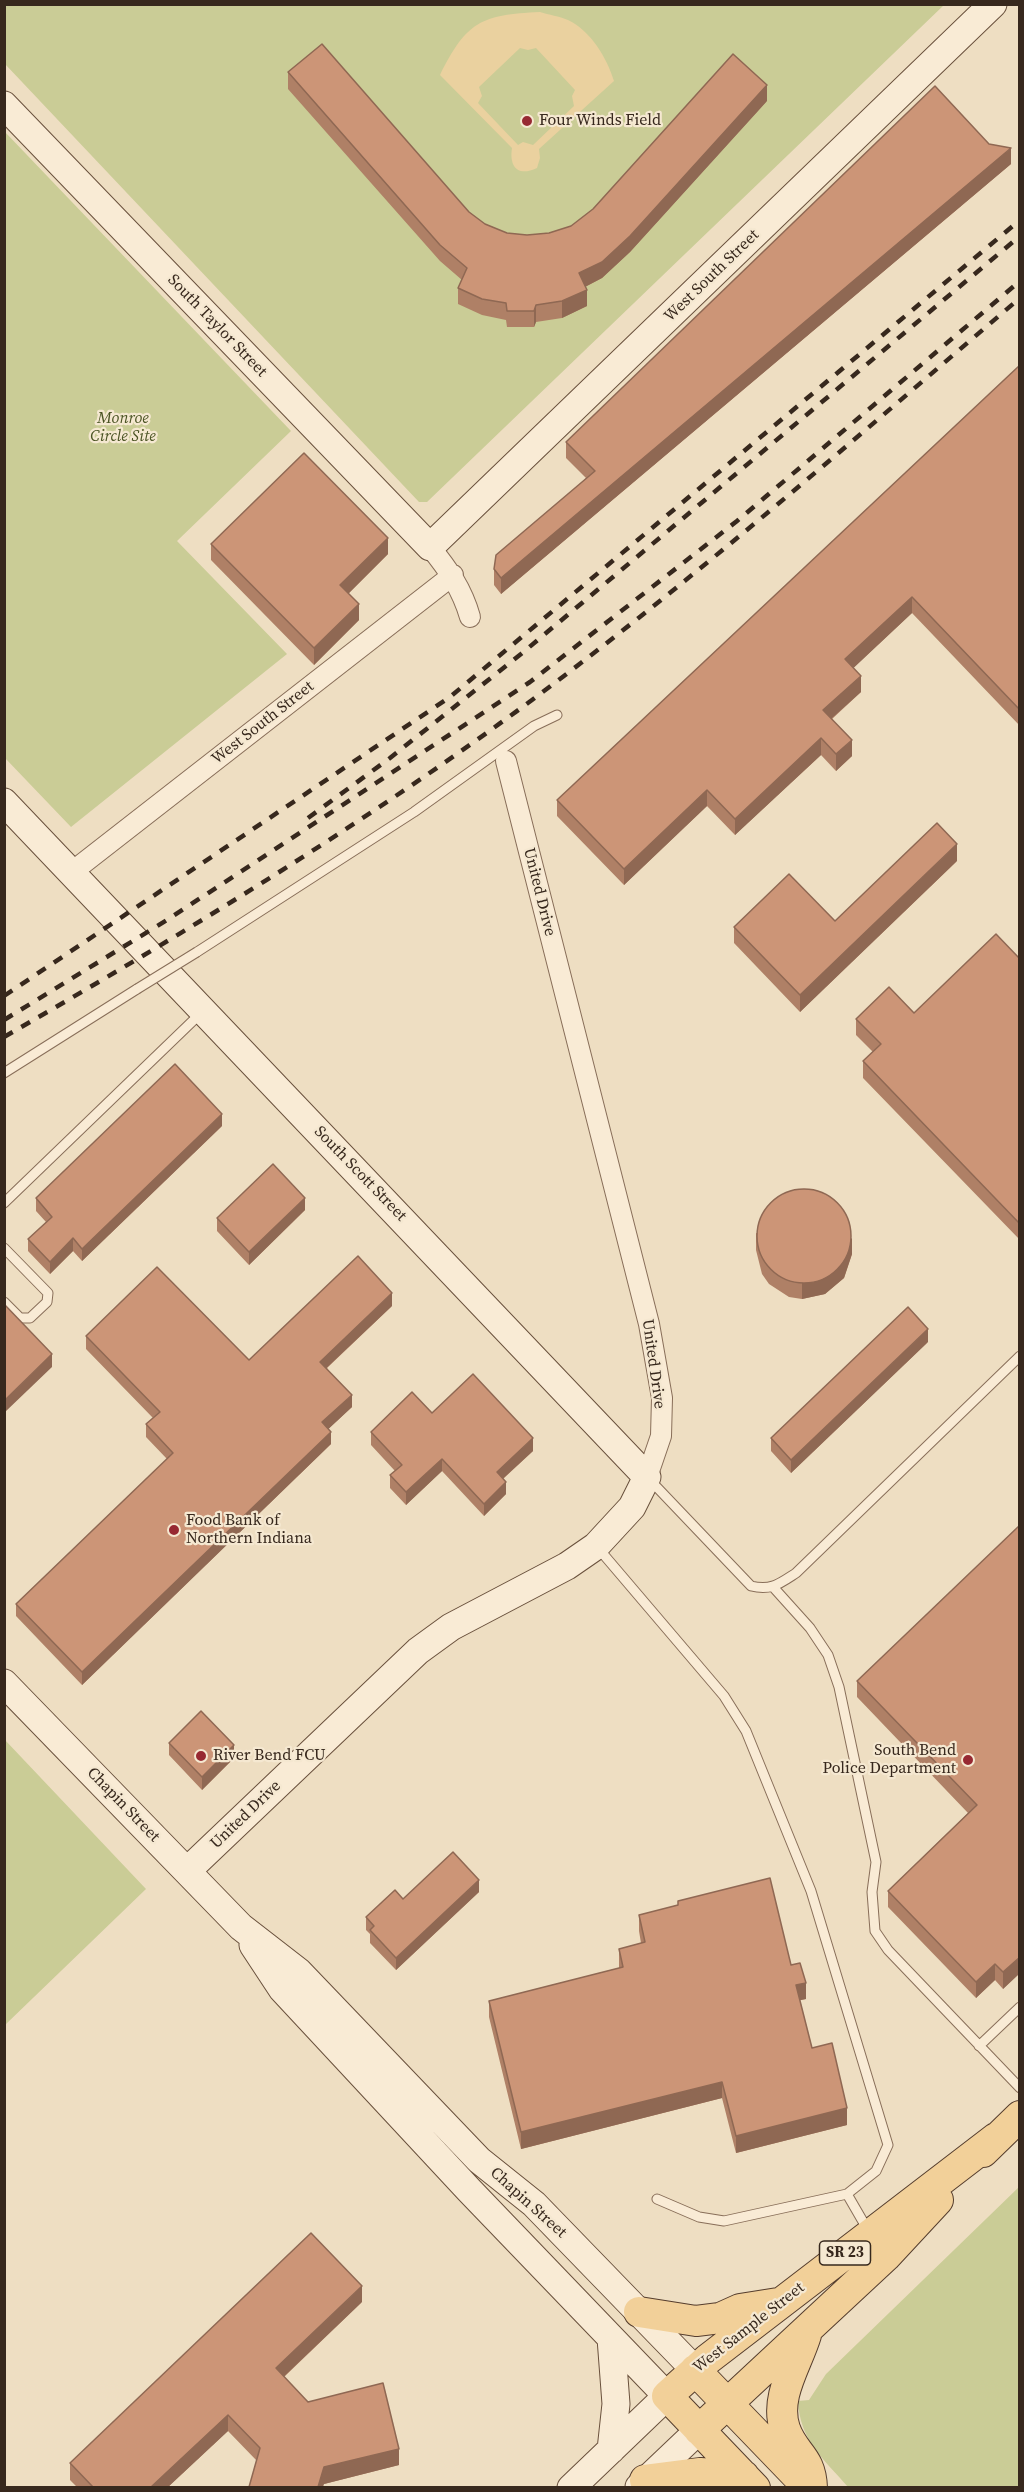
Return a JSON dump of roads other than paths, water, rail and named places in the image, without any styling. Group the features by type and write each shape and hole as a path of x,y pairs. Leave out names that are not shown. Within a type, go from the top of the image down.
{"main road":[{"name":"West Sample Street","path":"699,2430 886,2256 996,2138 1020,2116"},
{"name":"West Sample Street","path":"667,2396 695,2370 996,2138"},
{"path":"639,2312 696,2321 720,2318 740,2309 781,2303"},
{"name":"SR 23","path":"808,2329 784,2393 781,2411 785,2430 812,2470 810,2487"},
{"name":"Chapin Street","path":"695,2370 810,2487"},
{"name":"Chapin Street","path":"667,2396 750,2482"},
{"path":"642,2484 700,2473 750,2482"}],"street":[{"name":"West South Street","path":"430,547 993,4"},
{"name":"South Taylor Street","path":"4,105 430,547"},
{"path":"430,547 453,575 465,599 470,617"},
{"name":"West South Street","path":"72,872 453,575"},
{"name":"United Drive","path":"187,1871 418,1651 451,1627 567,1566 596,1546 632,1507 647,1477 661,1436 662,1398 649,1324 506,761"},
{"name":"South Scott Street","path":"4,802 647,1477"},
{"name":"Chapin Street","path":"4,1683 291,1980 479,2160 534,2204 695,2370"},
{"name":"Chapin Street","path":"291,1980 469,2190 667,2396"},
{"path":"611,2338 616,2404 611,2450"},
{"name":"West Sample Street","path":"571,2487 667,2396"},
{"name":"West Sample Street","path":"642,2484 699,2430"}],"lane":[{"path":"4,1072 197,952 414,812 534,726 557,715"},
{"path":"4,1203 204,1010"},
{"path":"4,1248 48,1293 47,1302 30,1318 20,1318 4,1302"},
{"path":"647,1477 738,1575 751,1586 765,1590 774,1588 796,1573 1020,1356"},
{"path":"596,1546 724,1696 746,1731 811,1891 888,2145 876,2171 847,2194 724,2221 699,2217 657,2199"},
{"path":"774,1588 810,1628 828,1655 839,1687 876,1862 872,1892 875,1931 888,1950 1020,2088"},
{"path":"979,2046 1020,2007"},
{"path":"847,2194 870,2234"}],"railway":[{"path":"4,996 450,697 1020,220"},
{"path":"308,818 390,758 521,654 1020,236"},
{"path":"4,1020 167,920 530,682 737,521 1020,281"},
{"path":"4,1037 273,876 469,746 595,652 718,554 1020,298"}],"place":[{"name":"Four Winds Field","path":"527,121"},
{"name":"Food Bank of Northern Indiana","path":"174,1530"},
{"name":"River Bend FCU","path":"201,1756"},
{"name":"South Bend Police Department","path":"968,1760"}],"park label":[{"name":"Monroe Circle Site","path":"123,428"}]}
